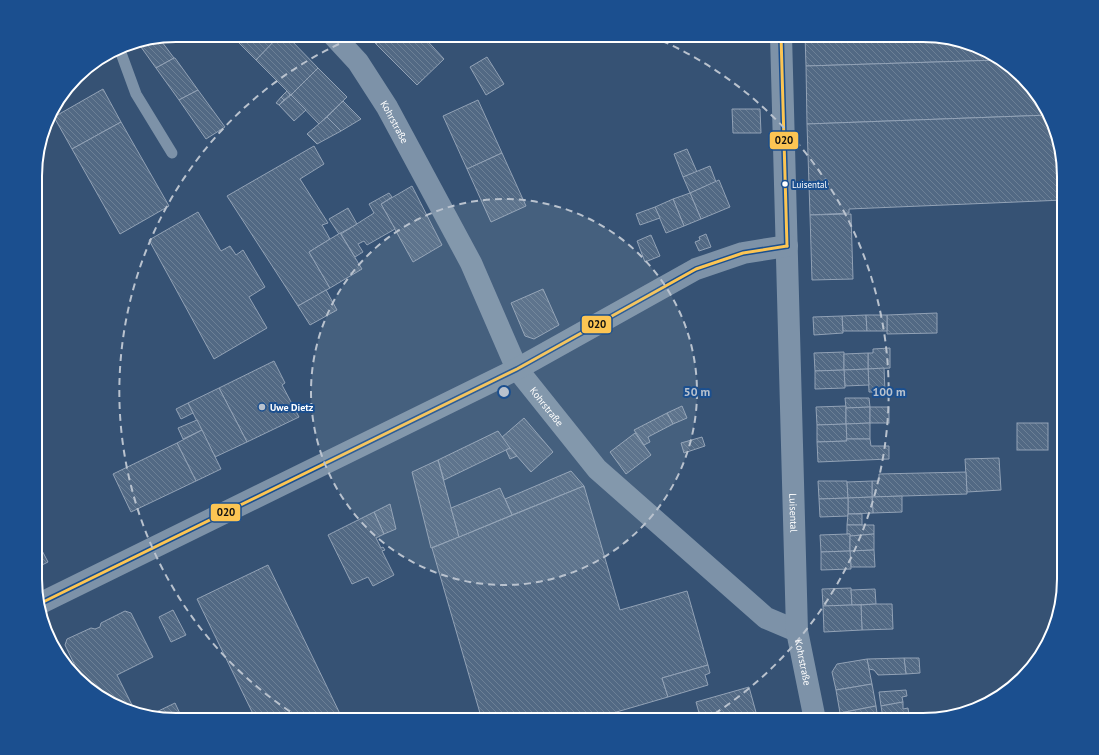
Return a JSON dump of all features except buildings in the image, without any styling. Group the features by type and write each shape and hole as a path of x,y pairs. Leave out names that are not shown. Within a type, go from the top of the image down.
{"street":[{"name":"Kohrstraße","path":"339,42 358,62 387,107 471,263 517,369 597,469 766,618 797,631 814,713"},
{"name":"Luisental","path":"781,42 797,631"},
{"path":"44,601 517,369 696,269 743,253 787,246"}],"lane":[{"path":"121,54 136,94 172,153"}],"transit line":[{"name":"020","path":"781,42 787,246"},
{"name":"020","path":"44,601 517,369 696,269 743,253 787,246"}],"place":[{"name":"Luisental","path":"785,184"},
{"name":"Uwe Dietz","path":"262,407"}]}
